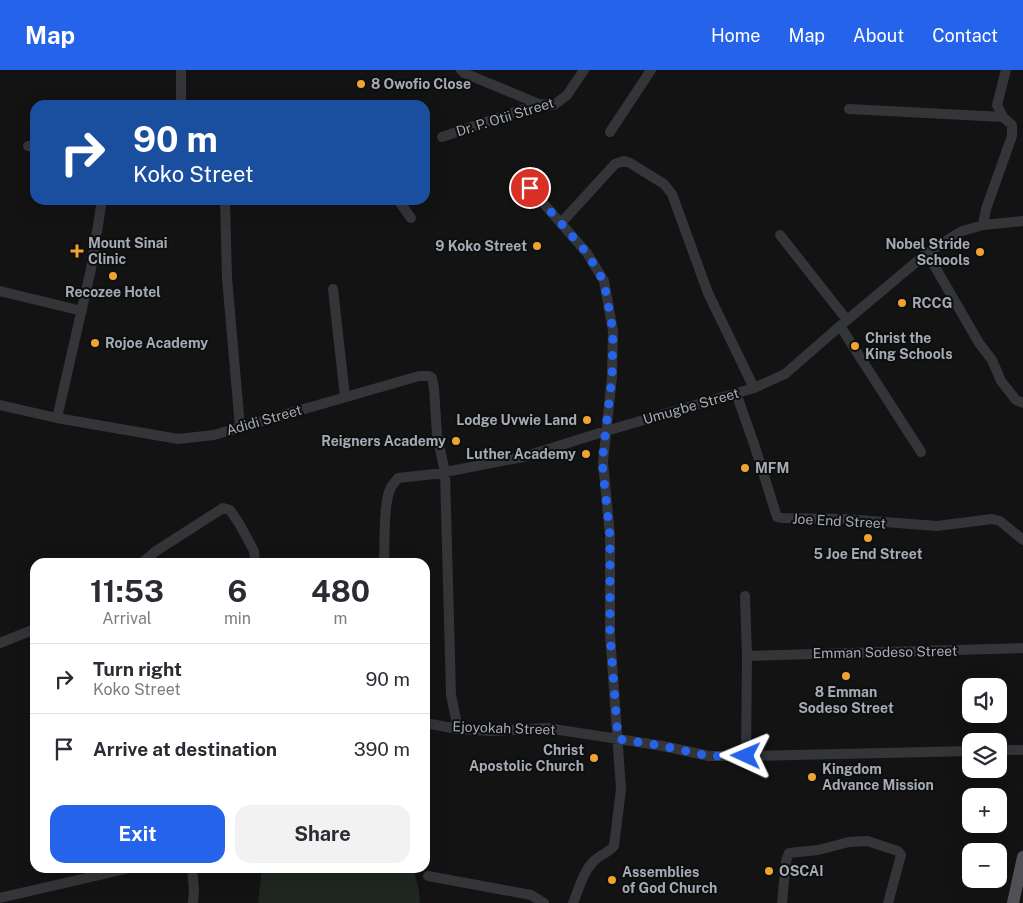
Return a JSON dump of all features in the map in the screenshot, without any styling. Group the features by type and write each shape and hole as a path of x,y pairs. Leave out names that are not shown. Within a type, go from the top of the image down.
{"main road":[{"path":"1013,903 1023,857"}],"street":[{"path":"181,70 181,100"},
{"path":"461,70 464,73 539,104"},
{"name":"Dr. P. Otii Street","path":"442,137 539,104 554,104 567,95 584,70"},
{"path":"610,132 651,70"},
{"path":"983,225 986,209 1012,136 1012,125 1004,117 997,105 1006,70"},
{"path":"850,109 1004,117"},
{"path":"561,223 616,164 624,161 630,163 664,184 672,194 708,293 754,388"},
{"path":"530,188 587,253 604,282 613,331 612,377 602,462 610,536 610,634 621,789 614,846 596,859 587,869 573,903"},
{"path":"57,418 91,269 101,205"},
{"path":"225,205 227,278 240,427"},
{"path":"402,205 411,218"},
{"name":"Umugbe Street","path":"384,558 388,497 392,486 398,478 445,472 523,457 754,388 785,374 928,253 962,231 983,225 1023,221"},
{"path":"780,235 843,323 922,452"},
{"path":"928,253 979,343 992,360 1001,381 1016,400 1023,403"},
{"path":"333,289 345,397"},
{"path":"0,291 82,311"},
{"name":"Adidi Street","path":"0,405 57,418 178,439 214,435 419,376 429,376 432,378 434,388 437,435 445,472"},
{"name":"Joe End Street","path":"736,393 778,517 845,519 937,526 992,519 1000,521 1023,540"},
{"path":"445,472 451,695 458,729"},
{"path":"148,558 222,508 230,510 240,525 254,551 255,558"},
{"path":"745,596 747,656 746,756"},
{"path":"0,643 30,630"},
{"name":"Emman Sodeso Street","path":"747,656 1023,648"},
{"name":"Ejoyokah Street","path":"430,724 458,729 491,731 547,728 663,746 709,756 962,751"},
{"path":"1007,750 1023,750"},
{"path":"782,903 786,861 789,854 818,850 849,842 867,841 898,851 901,855 888,903"},
{"path":"0,898 108,873"},
{"path":"192,873 193,903"},
{"path":"428,876 531,895 544,903"}],"shaded area":[{"path":"261,873 414,873 420,903 258,903"}],"place":[{"name":"8 Owofio Close","path":"361,84"},
{"name":"9 Koko Street","path":"537,246"},
{"name":"Mount Sinai Clinic","path":"77,251"},
{"name":"Nobel Stride Schools","path":"980,252"},
{"name":"Recozee Hotel","path":"113,276"},
{"name":"RCCG","path":"902,303"},
{"name":"Rojoe Academy","path":"95,343"},
{"name":"Christ the King Schools","path":"855,346"},
{"name":"Lodge Uvwie Land","path":"587,420"},
{"name":"Reigners Academy","path":"456,441"},
{"name":"Luther Academy","path":"586,454"},
{"name":"MFM","path":"745,468"},
{"name":"5 Joe End Street","path":"868,538"},
{"name":"8 Emman Sodeso Street","path":"846,676"},
{"name":"Christ Apostolic Church","path":"594,758"},
{"name":"Kingdom Advance Mission","path":"812,777"},
{"name":"OSCAI","path":"769,871"},
{"name":"Assemblies of God Church","path":"612,880"}],"route":[{"path":"530,188 587,253 604,282 613,331 612,377 602,462 610,536 610,634 618,739 709,756 746,756"}]}
